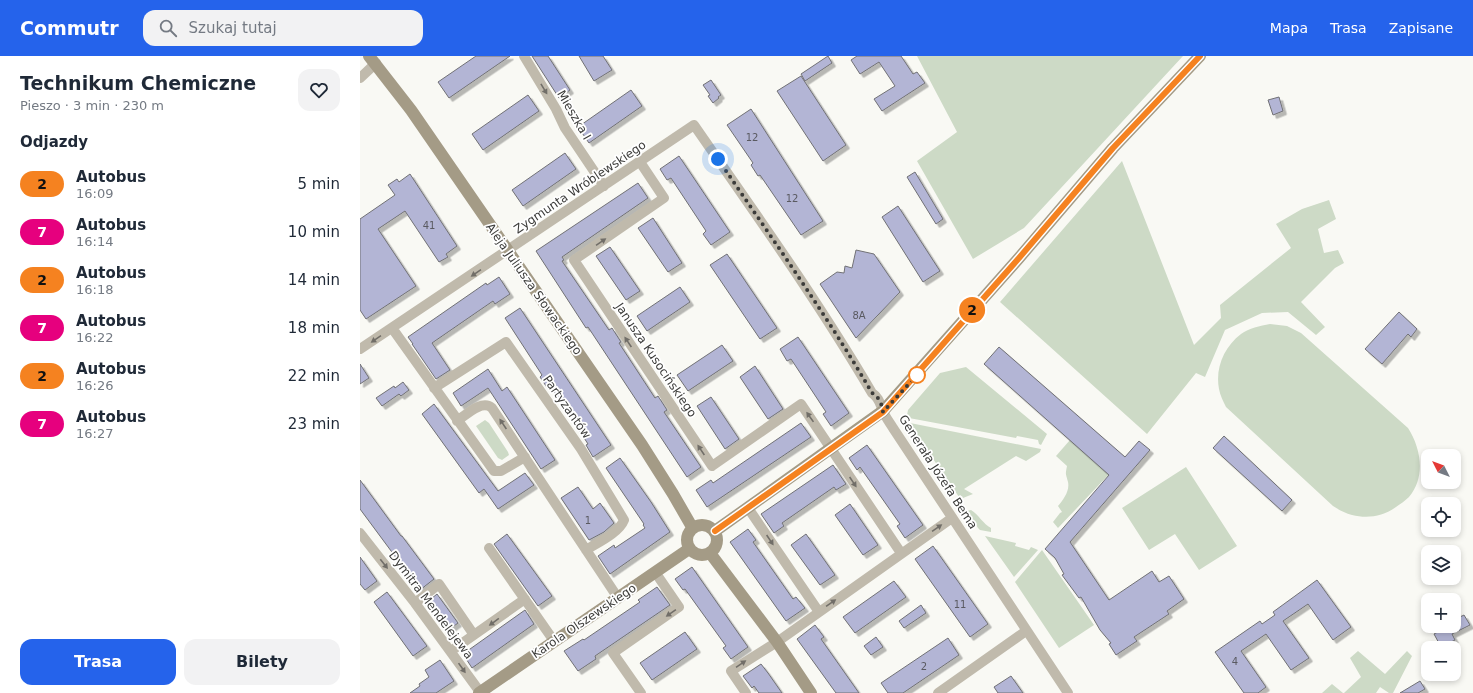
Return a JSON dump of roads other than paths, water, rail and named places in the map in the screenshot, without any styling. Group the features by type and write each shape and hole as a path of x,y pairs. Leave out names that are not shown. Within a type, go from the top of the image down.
{"street":[{"name":"Mieszka I","path":"524,56 565,128 604,186"},
{"path":"715,531 883,412 1019,258 1113,148 1200,56"},
{"path":"360,78 372,60"},
{"name":"Aleja Juliusza Słowackiego","path":"372,60 411,110 642,445 692,527"},
{"name":"Zygmunta Wróblewskiego","path":"360,349 694,125"},
{"name":"Generała Józefa Bema","path":"694,125 791,265 854,362 872,393 876,395 882,404 883,412 1068,693"},
{"name":"Janusza Kusocińskiego","path":"640,162 664,198 574,260 712,466 802,404 825,438 831,450"},
{"path":"392,328 494,471 501,471 525,457"},
{"name":"Partyzantów","path":"434,388 506,342 584,455 624,520 618,530 586,550"},
{"path":"458,421 482,405 492,408 618,598"},
{"path":"831,450 901,553"},
{"path":"748,508 819,612"},
{"path":"746,693 731,671 777,642 952,518"},
{"path":"697,525 707,525 715,531 718,541 714,550 710,553 706,555 696,554 689,548 687,544 687,535 692,527 697,525"},
{"name":"Dymitra Mendelejewa","path":"360,533 415,603 480,692"},
{"path":"489,548 554,641"},
{"name":"Karola Olszewskiego","path":"480,692 689,548"},
{"path":"710,553 777,642 811,693"},
{"path":"641,693 613,653 679,607 655,572"},
{"path":"415,603 439,584 474,635"},
{"path":"450,651 525,599"},
{"path":"938,693 1026,631"}]}
